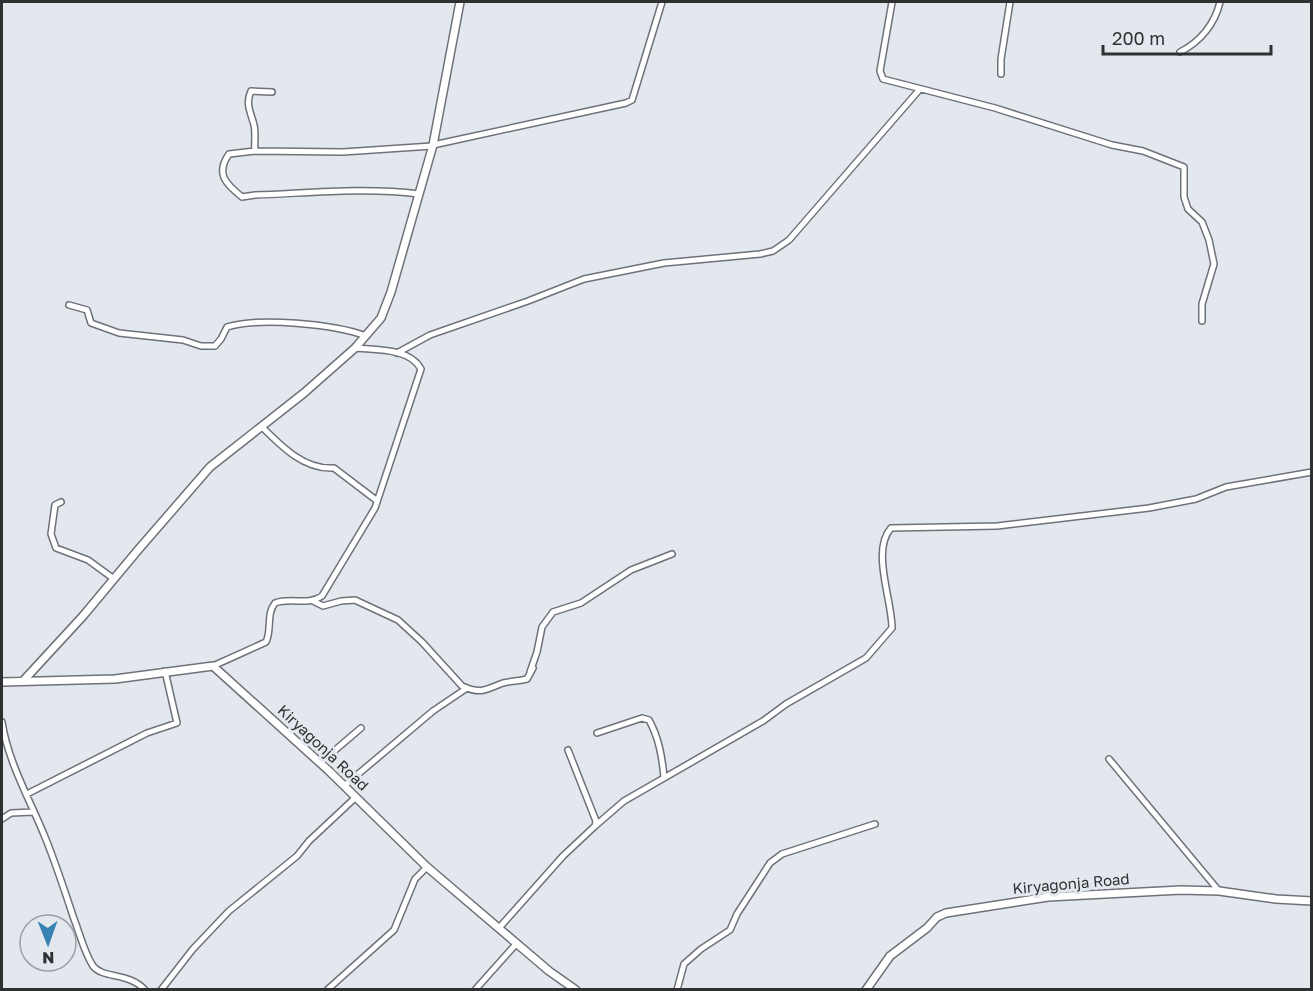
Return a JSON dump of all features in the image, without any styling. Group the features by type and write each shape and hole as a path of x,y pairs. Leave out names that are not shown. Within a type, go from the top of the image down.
{"street":[{"path":"24,680 76,624 210,467 304,393 355,348 381,318 391,292 433,145 460,2"},
{"path":"418,195 391,191 352,190 242,197 231,189 223,177 222,168 229,154 255,151 343,152 433,145 626,103 632,100 662,2"},
{"path":"892,2 880,76 889,81 995,108 1112,145 1143,151 1184,168 1184,197 1188,209 1202,222 1214,264 1202,304 1202,321"},
{"path":"1001,74 1001,59 1010,2"},
{"path":"1180,52 1194,45 1210,25 1220,2"},
{"path":"397,353 430,335 528,302 584,279 664,263 726,258 773,251 789,240 920,90"},
{"path":"255,151 254,125 251,120 248,97 251,91 272,92"},
{"path":"69,304 87,310 91,323 119,333 183,340 201,346 215,346 227,327 239,323 263,321 348,329 366,336"},
{"path":"313,602 322,596 375,508 421,369 414,360 397,353 355,348"},
{"path":"261,426 287,452 313,466 325,469 334,468 376,500"},
{"path":"499,928 563,856 619,805 763,722 786,704 866,658 892,628 882,550 885,535 891,528 997,526 1149,508 1196,499 1226,488 1311,472"},
{"path":"61,502 55,505 51,534 56,548 88,560 114,579"},
{"path":"527,679 537,652 542,627 553,612 580,603 630,570 672,554"},
{"path":"2,682 115,679 213,666 266,642 271,612 275,603 281,601 313,602 323,606 355,600 398,620 466,688 483,691 504,683 527,679"},
{"name":"Kiryagonja Road","path":"213,666 320,763 427,867 576,990"},
{"path":"527,679 533,668"},
{"path":"27,794 147,733 177,723 165,671"},
{"path":"344,786 433,711 466,688"},
{"path":"597,733 642,717 649,720 655,730 664,777"},
{"path":"2,722 11,755 93,964 97,970 105,974 138,982 145,990"},
{"path":"320,763 361,728"},
{"path":"568,750 584,787 596,821 595,826"},
{"path":"1109,759 1219,891"},
{"path":"161,990 193,949 229,911 297,856 309,841 356,797"},
{"path":"2,819 11,813 34,812"},
{"path":"677,990 684,964 701,949 730,930 737,914 770,863 782,854 875,824"},
{"path":"327,990 394,930 400,921 408,893 415,879 427,867"},
{"name":"Kiryagonja Road","path":"866,990 890,956 927,928 937,917 946,913 1048,897 1171,890 1219,891 1311,901"},
{"path":"475,990 517,943"}]}
